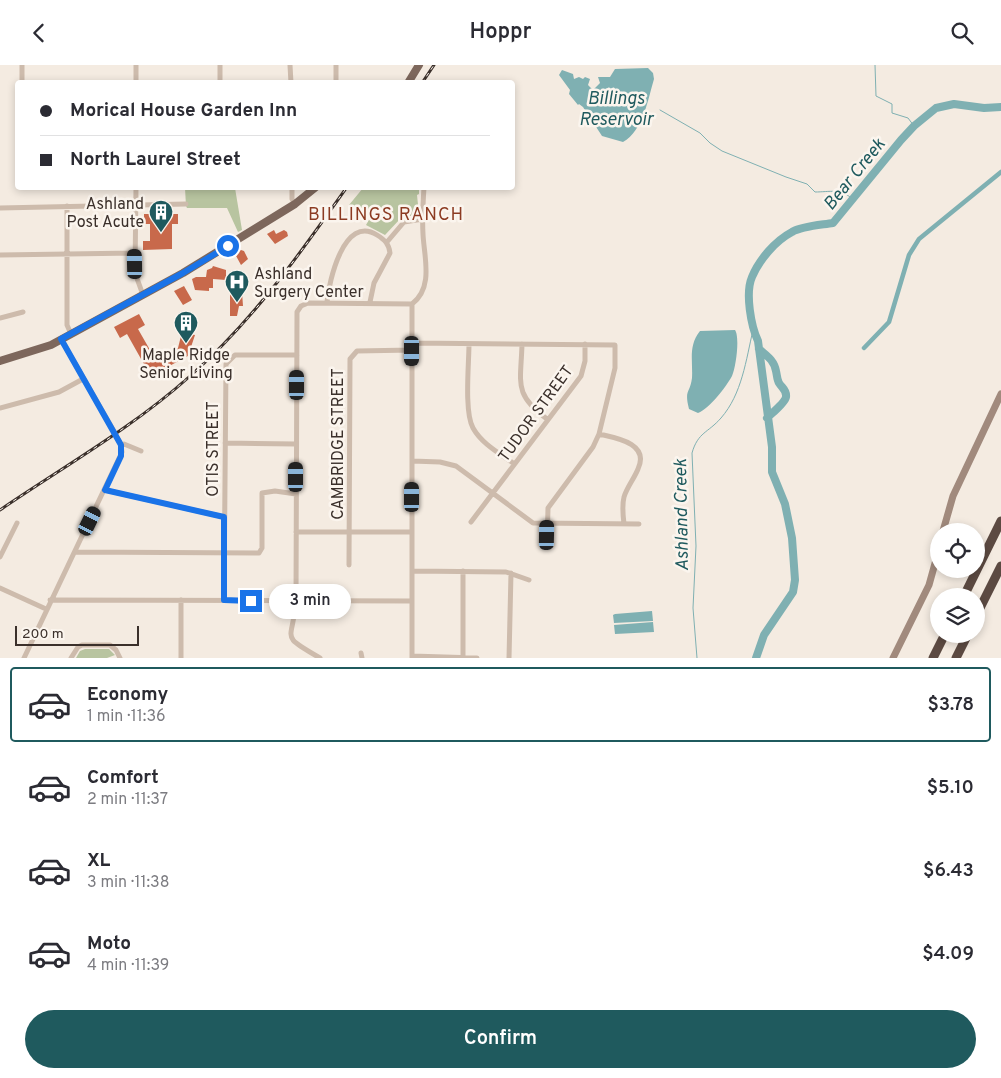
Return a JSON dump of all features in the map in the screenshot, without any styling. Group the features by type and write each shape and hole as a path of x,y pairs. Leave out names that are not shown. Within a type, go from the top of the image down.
{"highway":[{"path":"968,588 1001,521"},
{"path":"985,598 1001,566"},
{"path":"933,658 940,643"},
{"path":"956,658 964,643"}],"main road":[{"path":"410,80 419,65"},
{"path":"0,361 42,349 198,265 312,190"}],"street":[{"path":"22,65 22,80"},
{"path":"136,65 136,80"},
{"path":"220,65 220,80"},
{"path":"290,65 291,80"},
{"path":"336,65 336,80"},
{"path":"136,190 136,278 143,295"},
{"path":"292,190 294,203"},
{"path":"424,190 423,219 427,273 422,291 412,304 412,657 477,658"},
{"path":"0,208 186,204"},
{"path":"67,206 67,325 71,334"},
{"path":"386,242 404,221 423,219"},
{"path":"327,302 330,280 336,263 354,235 361,231 368,231 386,242 390,256 376,279 370,302"},
{"path":"0,255 135,253"},
{"path":"320,658 291,640 291,627 296,601 298,355 296,318 298,310 304,304 327,302 412,304"},
{"path":"0,318 23,312"},
{"path":"24,658 122,452 115,433 61,339"},
{"path":"412,343 615,345 615,368 599,434 593,447 548,508 547,546"},
{"path":"469,344 469,411 471,423 487,444 514,463"},
{"path":"522,344 521,383 524,397 535,410 547,419"},
{"name":"TUDOR STREET","path":"471,522 581,376 585,361 585,344"},
{"name":"CAMBRIDGE STREET","path":"349,565 350,359 357,351 412,351"},
{"name":"OTIS STREET","path":"224,600 225,369 228,360 239,355 298,355"},
{"path":"0,408 59,392 83,379"},
{"path":"945,523 953,496 1001,393"},
{"path":"599,434 629,442 639,453 639,468 624,497 624,524"},
{"path":"226,443 296,444"},
{"path":"121,445 124,444 141,451"},
{"path":"412,461 440,462 456,466 531,521 547,523 639,524"},
{"path":"105,490 224,517"},
{"path":"75,552 249,554 261,551 262,493 274,491 296,493"},
{"path":"0,557 18,523"},
{"path":"296,532 412,533"},
{"path":"412,571 511,573 529,580"},
{"path":"463,571 463,657"},
{"path":"509,658 511,573"},
{"path":"893,658 931,578"},
{"path":"0,588 46,609"},
{"path":"50,600 412,601"},
{"path":"181,600 181,658"},
{"path":"71,658 78,647 82,645 110,645 116,650 120,658"}],"green space":[{"path":"185,190 235,190 242,230 238,232 227,208 187,208"},
{"path":"361,190 419,190 417,195 419,214 401,218 385,235 366,225 370,218 349,205"},
{"path":"85,649 109,649 115,655 107,658 76,658 80,651"}],"water":[{"name":"Billings Reservoir","path":"648,68 653,73 654,79 644,114 630,137 623,142 602,136 583,107 578,105 569,94 570,90 559,75 562,70 573,74 574,79 579,77 583,79 585,77 590,79 588,85 593,90 600,83 598,77 610,77 615,69"},
{"path":"735,330 737,352 732,376 708,407 698,413 689,409 687,395 692,378 692,348 696,337 700,331"},
{"path":"652,611 653,621 614,623 613,615 615,614"},
{"path":"653,622 654,632 615,634 614,625"}],"building":[{"name":"Ashland Post Acute","path":"144,214 178,214 178,224 172,224 172,249 143,250 143,241 150,241 150,224 144,224"},
{"path":"274,230 276,234 284,230 288,236 275,244 267,234"},
{"path":"241,250 244,251 248,259 241,265 235,254"},
{"path":"213,266 226,270 226,280 213,279 213,288 209,288 209,291 195,290 192,279 206,277 207,270"},
{"path":"184,286 192,300 183,305 174,291"},
{"name":"Ashland Surgery Center","path":"233,292 242,292 243,306 239,306 237,316 230,316 230,295 233,295"},
{"name":"Maple Ridge Senior Living","path":"139,314 145,325 138,329 154,357 155,352 160,353 158,359 178,348 182,332 195,335 188,356 160,371 157,370 156,373 147,371 148,367 145,366 127,334 120,338 114,327"}],"waterway":[{"path":"875,65 876,96 892,104 892,113 908,118 914,126"},
{"name":"Bear Creek","path":"756,658 764,635 793,592 795,580 792,538 785,504 772,472 772,447 758,341 753,327 749,300 752,277 768,251 780,240 801,228 833,223 901,140 914,126 936,108 954,104 984,108 1001,107"},
{"path":"660,110 700,133 722,151 807,184 815,192 840,192 852,199"},
{"path":"864,348 889,322 909,255 919,239 1001,172"},
{"name":"Ashland Creek","path":"697,658 693,608 696,546 692,453 700,437 728,409 739,388 753,330"},
{"name":"Bear Creek","path":"759,349 774,364 778,382 786,395 783,402 767,418"}],"railway":[{"path":"424,80 434,65"},
{"path":"0,510 97,447 144,413 167,396 212,356 234,334 274,287 345,190"}],"place":[{"name":"Ashland Post Acute","path":"161,233"},
{"name":"Ashland Surgery Center","path":"237,303"},
{"name":"Maple Ridge Senior Living","path":"186,344"}],"district":[{"name":"BILLINGS RANCH","path":"386,214"}],"route":[{"path":"228,246 198,265 61,339 121,445 121,456 105,490 224,517 224,600 251,601"}]}
